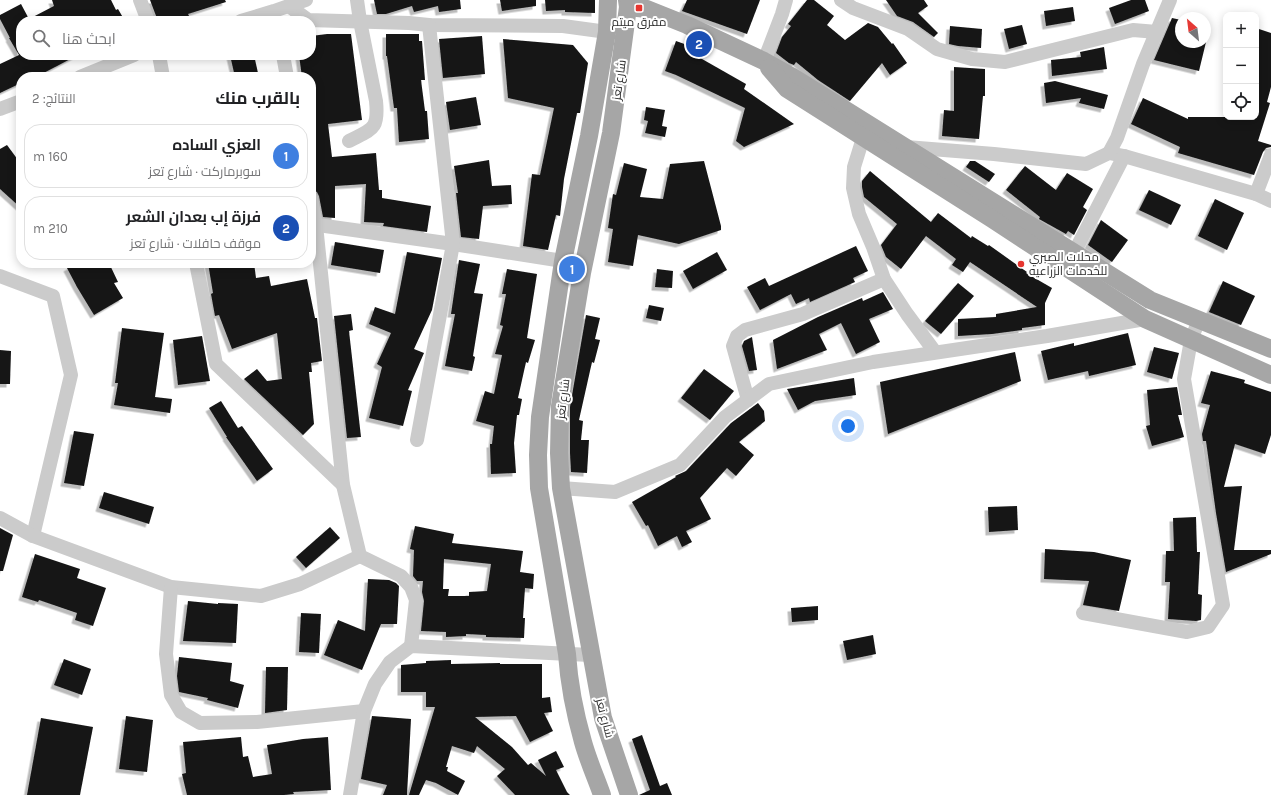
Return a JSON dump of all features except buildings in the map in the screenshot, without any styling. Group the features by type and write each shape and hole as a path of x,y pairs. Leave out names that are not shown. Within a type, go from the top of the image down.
{"main road":[{"name":"شارع تعز","path":"602,795 584,743 576,714 539,488 538,455 540,417 563,261 589,136 607,32 608,0"},
{"name":"شارع تعز","path":"628,4 611,133 582,273 560,406 558,453 561,488 590,655 603,718 629,795"},
{"path":"628,4 647,9 687,25 764,61 791,76 1150,300 1271,349"},
{"path":"764,61 787,89 992,219 1145,319 1271,375"}],"street":[{"path":"140,0 146,16"},
{"path":"275,16 289,6 306,0"},
{"path":"348,142 372,129 376,123 377,114 376,101 357,0"},
{"path":"764,61 786,0"},
{"path":"782,14 791,0"},
{"path":"841,0 853,8 908,29 937,49 972,59 1005,62 1133,30 1157,32"},
{"path":"1109,153 1143,64 1170,0"},
{"path":"289,6 303,16"},
{"path":"316,20 429,25 562,26 607,32"},
{"path":"417,440 453,244 429,25"},
{"path":"92,72 122,60"},
{"path":"160,60 162,72"},
{"path":"284,60 286,72"},
{"path":"0,109 16,103"},
{"path":"863,138 854,167 853,188 859,214 873,247 884,280 935,352"},
{"path":"905,147 994,154 1086,164 1109,153 1256,194 1271,201"},
{"path":"1256,194 1271,155"},
{"path":"1074,253 1124,156"},
{"path":"316,224 563,261"},
{"path":"316,242 343,485 360,556"},
{"path":"197,268 216,364 343,485"},
{"path":"0,276 53,296 71,375 33,536"},
{"path":"748,400 733,346 737,336 745,330 803,314 884,280"},
{"path":"561,488 615,492 680,465 725,417 769,384 873,362 1047,336 1145,319"},
{"path":"1083,613 1187,632 1208,627 1223,605 1184,379 1191,340 1199,320"},
{"path":"0,518 33,536 171,587 261,596 300,584 360,556"},
{"path":"360,556 401,576 411,586 416,600 410,646"},
{"path":"171,587 166,654 171,695 181,712 200,723 257,722 364,711"},
{"path":"350,795 364,711 375,684 390,662 410,646 590,655"}],"place":[{"name":"مفرق ميتم","path":"639,8"},
{"name":"فرزة إب بعدان الشعر","path":"699,44"},
{"name":"محلات الصبري للخدمات الزراعيه","path":"1021,264"},
{"name":"العزي الساده","path":"572,269"}]}
